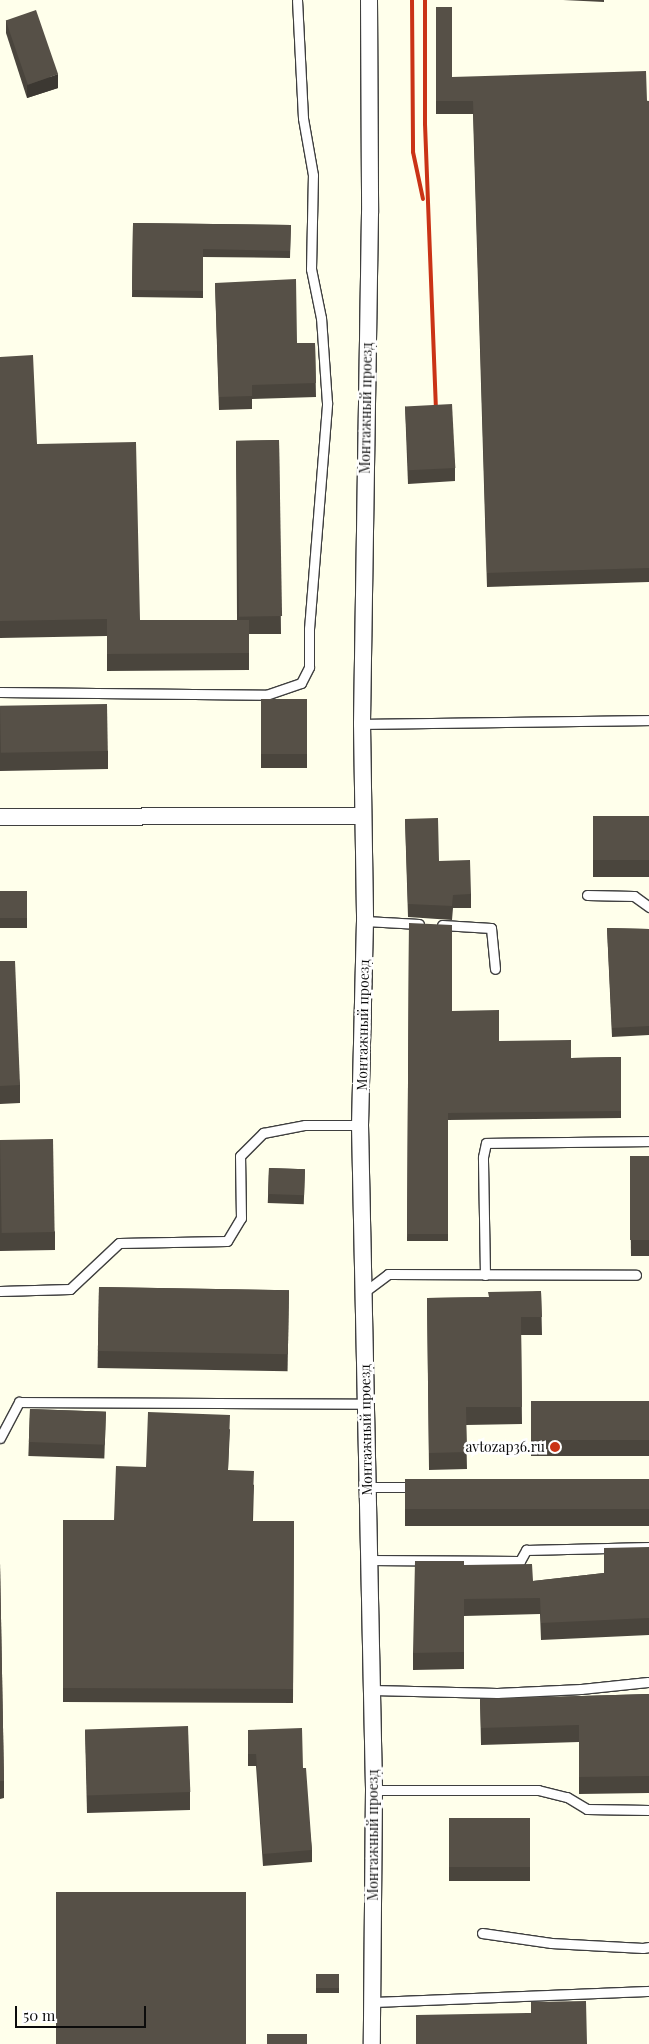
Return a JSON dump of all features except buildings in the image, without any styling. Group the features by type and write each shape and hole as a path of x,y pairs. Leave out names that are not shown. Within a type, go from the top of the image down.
{"street":[{"name":"Монтажный проезд","path":"368,0 370,213 362,724 365,921 360,1124 374,1790 372,2044"},
{"path":"0,817 362,816"}],"lane":[{"path":"0,692 266,695 301,683 309,666 309,629 326,403 321,318 311,269 314,175 303,118 297,0"},
{"path":"362,724 649,720"},
{"path":"587,895 634,896 649,907"},
{"path":"365,921 491,928 495,969"},
{"path":"0,1290 70,1288 119,1243 227,1241 242,1218 240,1156 263,1133 305,1125 360,1124"},
{"path":"485,1275 483,1157 486,1143 649,1141"},
{"path":"363,1294 388,1274 636,1275"},
{"path":"0,1438 19,1402 365,1404"},
{"path":"367,1487 426,1487"},
{"path":"368,1560 520,1561 526,1550 649,1547"},
{"path":"372,1690 496,1693 581,1689 648,1682"},
{"path":"374,1790 538,1790 567,1797 587,1809 649,1810"},
{"path":"482,1933 551,1942 649,1947"},
{"path":"372,2002 649,1991"}],"railway":[{"path":"412,0 413,152 423,199"},
{"path":"425,0 425,124 436,408"}],"place":[{"name":"avtozap36.ru","path":"555,1447"}]}
